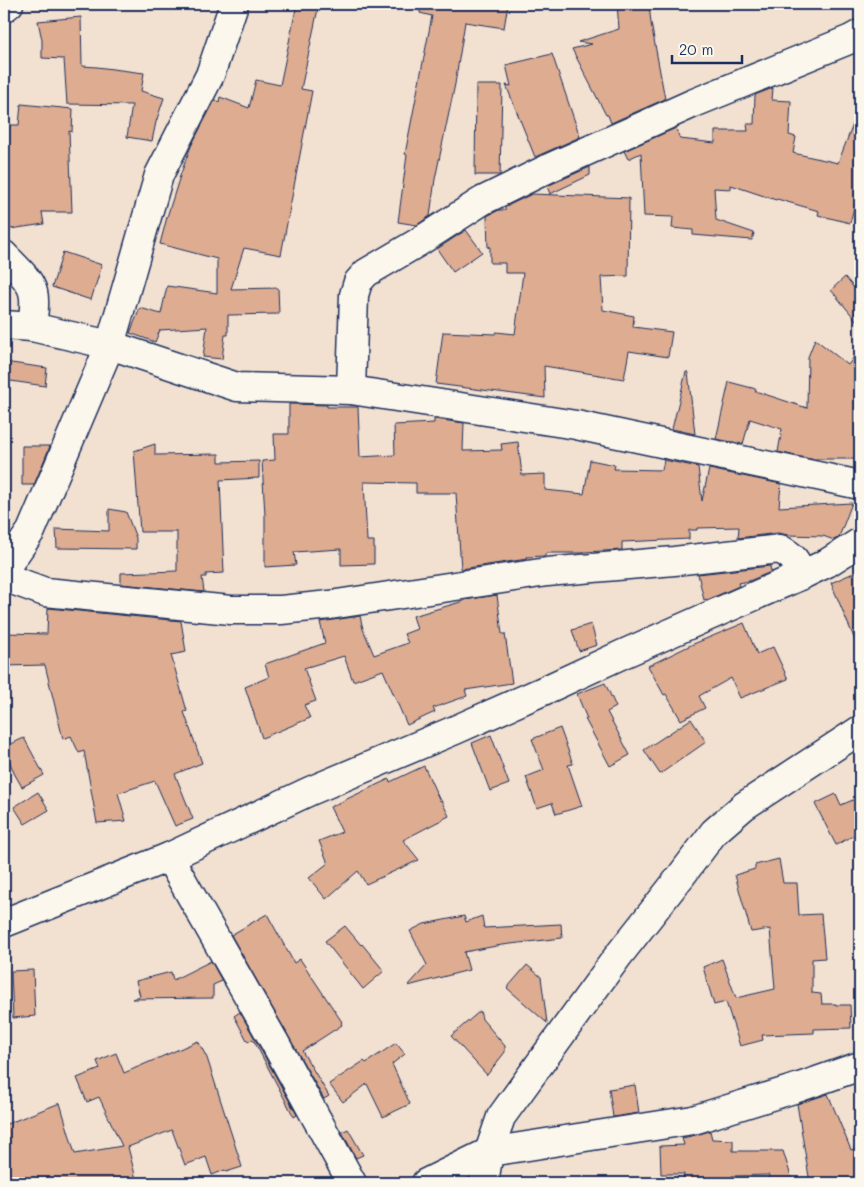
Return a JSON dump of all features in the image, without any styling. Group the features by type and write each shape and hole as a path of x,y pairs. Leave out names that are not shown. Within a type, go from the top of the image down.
{"street":[{"path":"4,8 9,4"},
{"path":"4,570 31,531 110,345 160,175 210,75 234,4"},
{"path":"350,390 354,296 358,282 366,274 482,201 549,168 694,103 860,34"},
{"path":"4,256 28,282 33,291 32,327"},
{"path":"4,325 32,327 110,345 237,387 350,390 576,426 860,485"},
{"path":"4,923 169,857 310,791 490,714 802,575 860,542"},
{"path":"4,577 45,592 231,610 281,610 330,605 547,572 674,561 780,549 791,555 802,575"},
{"path":"484,1183 489,1152 501,1117 618,956 714,832 744,806 860,730"},
{"path":"169,857 352,1183"},
{"path":"426,1183 489,1152 693,1120 800,1087 860,1066"}],"building":[{"path":"297,4 319,4 301,89 312,91 281,255 244,248 231,289 278,288 279,314 228,315 228,335 225,335 222,359 203,357 207,327 160,330 155,342 130,333 140,308 161,314 167,286 217,293 217,259 160,244 167,217 191,146 215,100 219,102 220,97 249,108 256,80 280,85"},
{"path":"420,4 508,4 504,28 465,22 455,84 435,179 430,216 417,225 398,222 407,155 405,154 432,16 420,13"},
{"path":"617,4 649,4 665,99 611,123 572,49 592,44 578,42 619,29"},
{"path":"81,17 82,66 144,73 141,91 164,98 152,141 127,137 132,105 67,104 64,59 42,58 42,40 38,21"},
{"path":"552,54 580,137 535,157 506,85 511,86 506,65"},
{"path":"476,85 502,85 500,175 475,175"},
{"path":"773,88 772,100 791,101 789,135 796,137 793,153 838,163 860,110 860,205 855,204 850,223 818,215 819,211 776,200 731,185 731,189 714,188 716,220 754,233 752,240 693,235 693,230 672,228 673,217 644,216 641,153 628,159 624,151 676,128 680,139 715,143 715,131 748,131 747,124 754,124 755,95"},
{"path":"21,104 73,109 72,132 69,131 72,212 42,212 44,224 4,230 4,125 19,125"},
{"path":"590,167 590,175 550,194 547,186"},
{"path":"532,194 629,198 628,276 601,277 603,310 634,316 633,327 672,332 668,357 629,351 624,379 544,366 545,398 436,384 443,332 515,334 523,273 505,273 505,263 490,263 487,216 499,210 505,210 505,207"},
{"path":"466,230 482,252 453,272 437,249"},
{"path":"63,252 102,265 91,300 52,287"},
{"path":"845,277 860,295 860,325 831,290"},
{"path":"815,339 848,365 860,349 860,459 810,459 778,452 782,429 750,419 743,444 716,439 729,382 756,389 755,391 807,408 808,357"},
{"path":"4,362 47,368 45,386 4,380"},
{"path":"686,372 688,372 695,434 672,429"},
{"path":"289,404 358,407 360,457 395,455 394,425 434,423 434,419 464,423 463,451 502,450 501,444 518,442 522,475 545,474 545,490 584,494 590,460 615,465 614,469 662,470 664,460 698,467 702,501 709,469 781,484 779,507 852,503 839,537 834,540 823,536 778,533 738,538 739,527 697,528 697,530 689,530 689,539 622,542 622,550 546,553 545,556 526,557 527,559 461,569 456,493 416,493 416,483 364,482 367,541 374,541 374,564 341,565 341,549 294,552 296,565 265,567 262,461 275,460 274,434 289,434"},
{"path":"155,444 155,455 219,454 219,462 259,461 259,478 220,480 224,573 206,574 206,577 202,577 204,592 121,584 121,573 177,571 177,532 140,532 134,451"},
{"path":"22,446 50,446 34,485 22,485"},
{"path":"109,509 126,512 136,538 136,549 57,548 56,529 109,531"},
{"path":"770,566 771,572 749,581 738,583 739,586 704,600 698,574"},
{"path":"860,570 860,652 831,583"},
{"path":"497,595 502,634 505,634 512,683 465,690 467,696 433,708 435,712 407,725 383,670 353,681 344,656 304,668 316,701 304,705 310,718 262,738 245,687 269,677 265,664 325,643 320,622 360,616 363,629 374,655 408,643 404,634 417,629 413,616 464,600"},
{"path":"48,608 181,621 186,652 171,655 187,711 184,712 202,763 175,774 193,819 175,826 155,781 118,793 126,821 97,823 84,751 79,753 71,736 63,739 45,665 4,666 4,633 47,634"},
{"path":"744,623 757,654 773,647 788,679 740,698 731,678 699,696 705,708 681,720 648,666 691,645"},
{"path":"591,624 597,645 579,651 572,630"},
{"path":"605,683 616,707 607,712 630,755 610,766 585,719 587,719 577,694"},
{"path":"691,719 706,742 660,774 644,750"},
{"path":"560,728 573,764 568,765 582,806 556,814 552,803 537,808 526,777 544,770 532,739"},
{"path":"491,735 509,784 490,791 472,743"},
{"path":"24,738 44,775 22,787 14,773 4,747"},
{"path":"424,766 449,816 403,840 419,860 366,884 358,871 326,899 309,878 328,863 319,841 342,832 330,807 389,779 390,782"},
{"path":"38,792 49,810 25,824 14,807"},
{"path":"836,794 841,805 860,797 860,832 836,845 815,804"},
{"path":"779,859 783,883 797,883 799,915 821,914 825,958 812,959 812,993 821,994 822,1004 850,1005 851,1028 814,1029 814,1033 762,1035 763,1040 740,1046 726,1002 714,1005 703,967 722,959 736,998 775,989 770,929 751,932 735,875 755,869 755,865"},
{"path":"267,914 294,963 300,959 342,1022 342,1025 302,1051 329,1096 324,1099 231,935"},
{"path":"464,916 466,922 482,916 484,928 561,924 562,938 502,945 464,952 469,970 408,986 427,965 410,931 424,924"},
{"path":"345,926 384,971 363,989 325,941"},
{"path":"211,961 222,981 213,985 213,998 132,999 140,996 136,981 171,972 173,980"},
{"path":"527,965 541,977 547,1023 507,988"},
{"path":"33,970 35,1016 13,1018 11,971"},
{"path":"480,1011 482,1019 505,1046 505,1052 487,1075 451,1036"},
{"path":"240,1012 297,1115 294,1117 253,1039 248,1042 234,1016"},
{"path":"198,1041 207,1058 242,1167 212,1175 206,1157 185,1165 172,1130 128,1147 137,1183 4,1183 4,1125 60,1103 75,1154 122,1146 99,1097 87,1102 77,1078 100,1069 97,1061 116,1053 124,1073"},
{"path":"396,1043 405,1054 392,1064 410,1104 383,1117 367,1084 343,1102 329,1084"},
{"path":"635,1085 639,1113 613,1117 609,1089"},
{"path":"828,1094 851,1150 860,1147 860,1175 848,1179 848,1183 810,1183 797,1104"},
{"path":"348,1129 363,1155 356,1158 342,1132"},
{"path":"710,1131 712,1139 733,1140 733,1151 783,1151 793,1183 768,1183 769,1175 732,1176 732,1179 724,1178 723,1183 683,1183 684,1174 661,1174 660,1146 684,1145 682,1138"}]}
